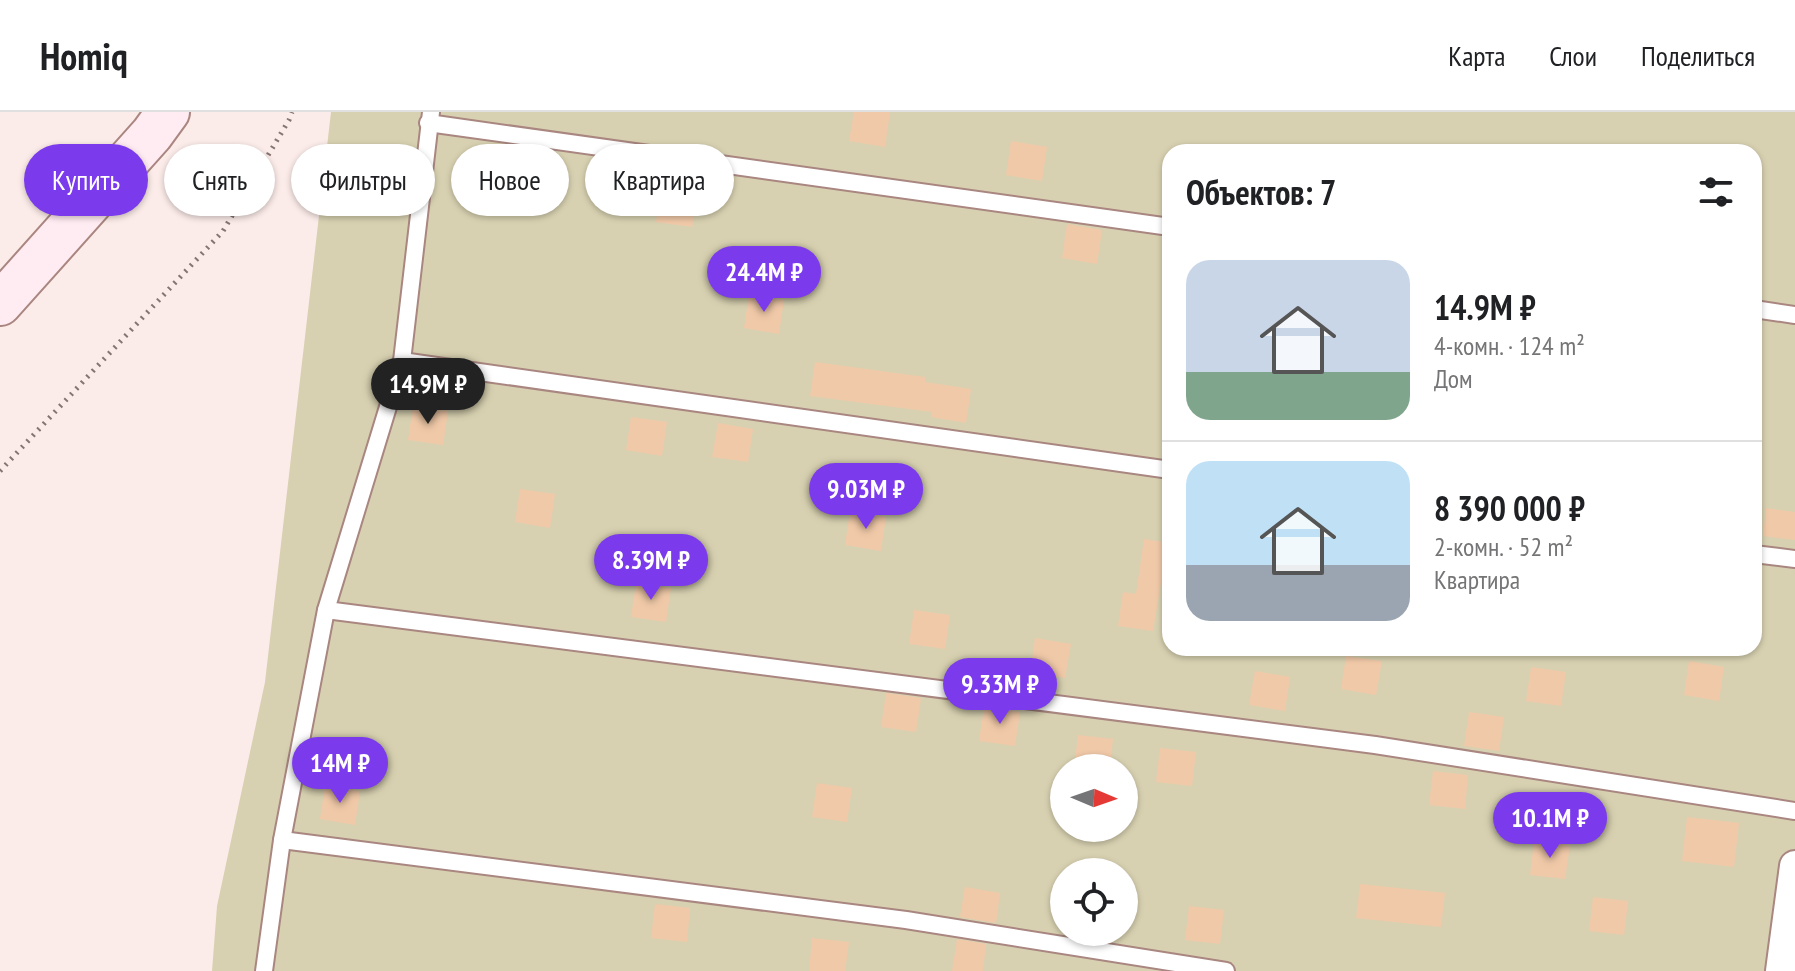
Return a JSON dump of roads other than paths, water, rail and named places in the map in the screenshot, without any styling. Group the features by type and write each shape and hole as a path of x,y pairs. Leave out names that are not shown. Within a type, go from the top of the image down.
{"street":[{"path":"0,304 152,134 168,112"},
{"path":"1781,971 1795,866"}],"lane":[{"path":"264,971 282,840 326,610 402,361 430,118 1162,226"},
{"path":"1762,310 1795,315"},
{"path":"402,361 1162,469"},
{"path":"1762,555 1795,559"},
{"path":"326,610 1375,745 1795,811"},
{"path":"282,840 906,920 1226,971"}]}
